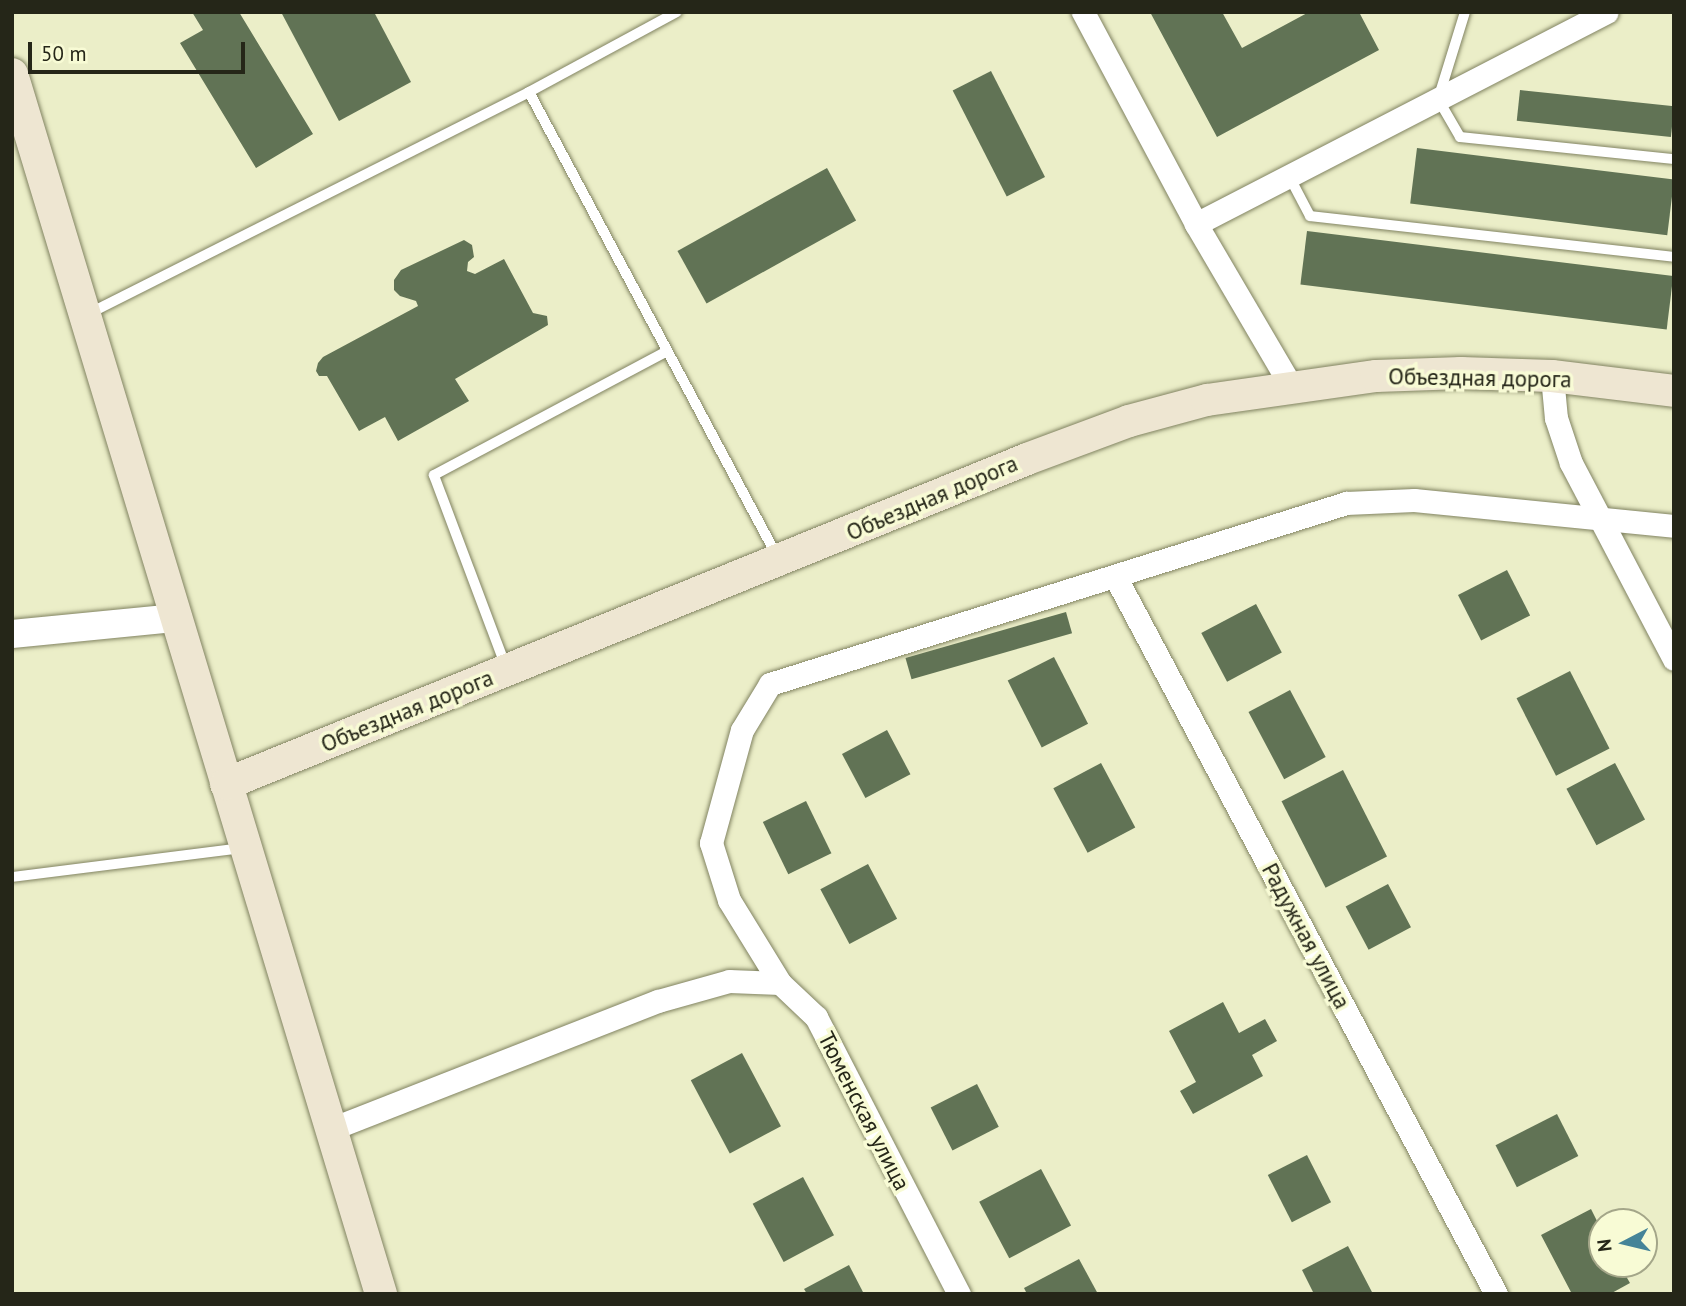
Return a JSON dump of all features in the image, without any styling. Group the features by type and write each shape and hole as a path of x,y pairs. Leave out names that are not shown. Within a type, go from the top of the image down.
{"main road":[{"path":"12,74 381,1294"},
{"name":"Объездная дорога","path":"226,784 1027,459 1129,421 1207,400 1292,386 1388,375 1461,373 1552,376 1674,391"}],"street":[{"path":"1083,12 1196,224 1292,386"},
{"path":"1196,224 1606,12"},
{"path":"1552,376 1556,418 1571,463 1674,659"},
{"name":"Тюменская улица","path":"959,1294 816,1017 780,983 729,900 711,843 742,730 770,684 1115,578 1346,503 1414,500 1597,516 1674,526"},
{"name":"Радужная улица","path":"1115,578 1496,1294"},
{"path":"12,634 176,618"},
{"path":"331,1129 659,1001 729,981 780,983"}],"lane":[{"path":"85,316 529,92 677,12"},
{"path":"1465,12 1438,99 1460,137 1674,159"},
{"path":"529,92 780,561"},
{"path":"1289,176 1310,216 1674,257"},
{"path":"508,671 434,475 667,351"},
{"path":"12,877 245,848"}],"building":[{"path":"192,12 239,12 313,134 256,168 180,43 203,30"},
{"path":"281,12 374,12 411,82 339,121"},
{"path":"1150,12 1222,12 1242,48 1309,12 1359,12 1379,50 1217,137"},
{"path":"991,71 1045,177 1007,197 953,91"},
{"path":"1520,90 1674,106 1671,137 1517,121"},
{"path":"1417,148 1674,180 1667,235 1410,204"},
{"path":"827,168 856,220 707,303 677,251"},
{"path":"1307,231 1673,276 1667,330 1300,285"},
{"path":"464,240 472,245 474,257 468,262 467,271 475,274 504,259 533,313 547,316 548,325 455,379 469,401 398,441 385,417 359,431 327,376 319,376 316,371 318,363 323,357 418,306 416,301 400,296 394,290 394,280 401,270"},
{"path":"1507,570 1530,615 1481,640 1458,595"},
{"path":"1256,604 1282,653 1227,682 1201,633"},
{"path":"1066,612 1072,633 912,679 905,658"},
{"path":"1054,657 1088,724 1042,747 1008,681"},
{"path":"1570,671 1609,749 1556,776 1517,698"},
{"path":"1290,690 1326,757 1284,779 1249,712"},
{"path":"887,730 910,774 865,798 842,754"},
{"path":"1101,763 1135,827 1088,853 1053,788"},
{"path":"1615,763 1645,820 1596,845 1566,789"},
{"path":"1343,770 1387,856 1326,888 1282,801"},
{"path":"806,801 831,853 788,874 763,822"},
{"path":"868,864 897,919 849,944 820,889"},
{"path":"1388,884 1411,927 1369,950 1346,907"},
{"path":"1223,1002 1239,1033 1265,1019 1277,1041 1252,1055 1263,1076 1193,1114 1180,1091 1196,1082 1169,1031"},
{"path":"742,1053 781,1126 730,1154 691,1080"},
{"path":"977,1084 999,1127 952,1150 931,1108"},
{"path":"1557,1114 1578,1156 1517,1187 1496,1145"},
{"path":"1307,1155 1331,1202 1292,1222 1268,1175"},
{"path":"1041,1169 1071,1226 1009,1258 979,1202"},
{"path":"803,1177 834,1235 784,1262 753,1204"},
{"path":"1588,1211 1588,1278 1627,1278 1630,1283 1610,1294 1572,1294 1541,1235"},
{"path":"1348,1246 1373,1294 1314,1294 1302,1270"},
{"path":"1079,1259 1098,1294 1027,1294 1024,1288"},
{"path":"849,1265 864,1294 807,1294 804,1289"}]}
